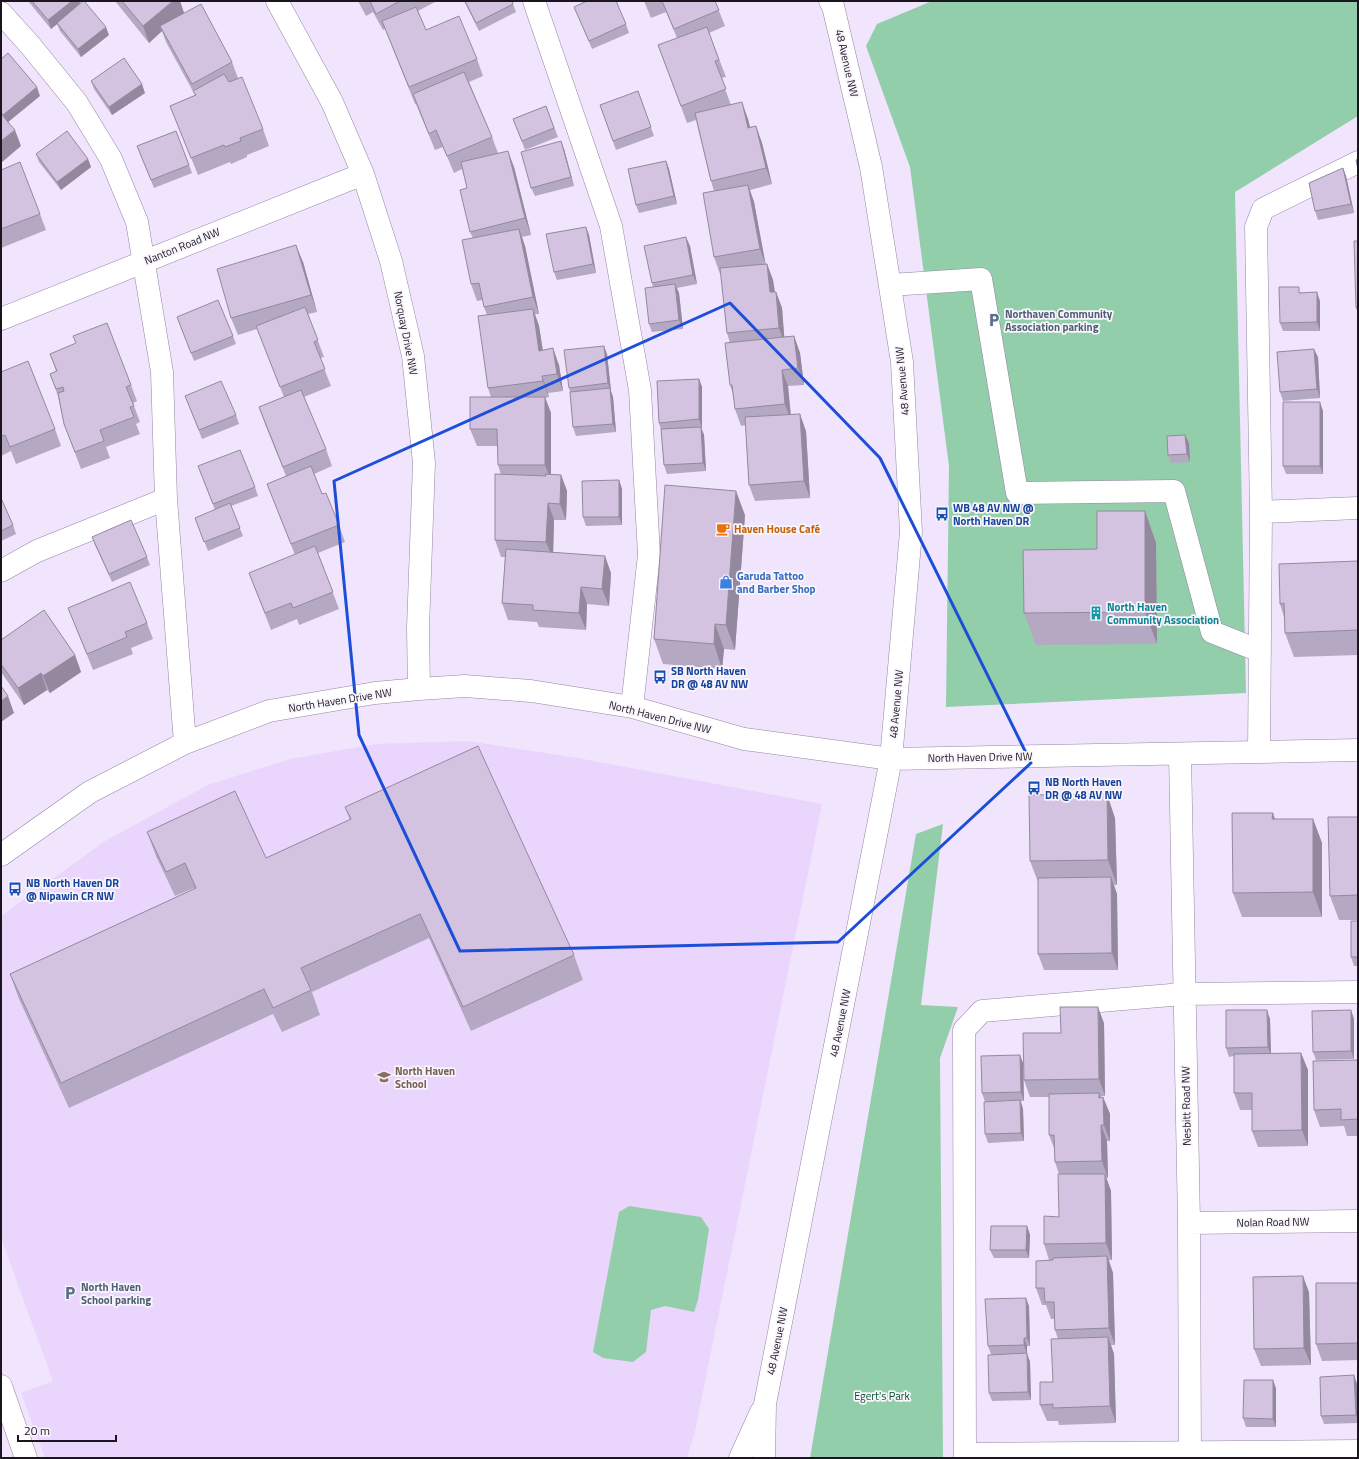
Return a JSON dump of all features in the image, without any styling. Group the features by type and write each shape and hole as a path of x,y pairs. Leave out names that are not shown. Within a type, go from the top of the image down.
{"street":[{"name":"Norquay Drive NW","path":"277,1 332,102 363,174 391,261 413,356 424,463 418,628 419,689"},
{"path":"534,1 611,226 640,390 649,555 632,707"},
{"name":"48 Avenue NW","path":"764,1458 765,1404 892,759 911,532 902,362 871,167 837,3"},
{"path":"1,13 30,45 77,103 111,159 137,222 162,372 166,499 185,743"},
{"path":"1259,752 1262,512 1256,227 1263,209 1358,162"},
{"name":"Nanton Road NW","path":"1,318 363,174"},
{"path":"890,285 981,279 1017,493 1174,491 1212,632 1260,651"},
{"path":"1,572 37,551 166,499"},
{"path":"1262,512 1358,508"},
{"name":"North Haven Drive NW","path":"1,856 90,792 185,743 269,711 375,693 419,689 465,686 532,691 632,707 744,739 892,759 1358,750"},
{"name":"Nesbitt Road NW","path":"1180,754 1183,994 1189,1223 1190,1455"},
{"path":"1358,992 1183,994 982,1011 964,1030 965,1456 1190,1455 1358,1451"},
{"name":"Nolan Road NW","path":"1189,1223 1358,1221"},
{"path":"1,1386 26,1458"},
{"name":"48 Avenue NW","path":"740,1458 765,1404"}],"highlighted area":[{"path":"730,303 880,458 1031,763 838,942 460,951 359,735 334,481"}],"shaded area":[{"name":"North Haven School","path":"468,741 578,758 822,804 695,1431 687,1458 45,1458 21,1393 53,1381 1,1238 1,916 105,841 208,785 290,759 376,744"}],"green space":[{"path":"932,1 1358,1 1358,116 1235,192 1246,693 946,707 949,466 910,167 866,46 877,24"},
{"name":"Egert's Park","path":"943,824 921,1005 958,1007 940,1058 943,1458 810,1458 916,834"},
{"path":"629,1206 701,1217 709,1229 698,1300 694,1312 665,1306 651,1310 646,1352 633,1362 603,1358 593,1352 619,1212"}],"building":[{"path":"32,1 72,1 48,20"},
{"path":"83,1 106,27 78,49 57,23"},
{"path":"122,1 173,1 143,26"},
{"path":"370,1 400,1 376,14"},
{"path":"465,1 512,1 513,4 476,23"},
{"path":"587,1 616,1 626,24 589,41 574,7"},
{"path":"662,1 715,1 719,10 674,29"},
{"path":"201,4 232,62 192,84 160,26"},
{"path":"416,7 426,30 459,16 477,59 409,87 382,21"},
{"path":"707,27 719,60 715,61 726,89 681,106 658,45"},
{"path":"8,53 37,87 3,115 1,112 1,59"},
{"path":"124,58 142,84 109,107 91,81"},
{"path":"464,72 492,137 447,156 436,130 429,134 413,94"},
{"path":"224,74 229,82 242,77 263,129 240,138 241,141 225,147 224,145 191,158 170,106 196,95 193,91"},
{"path":"638,91 651,127 613,141 600,105"},
{"path":"742,102 748,128 756,126 766,168 711,181 695,113"},
{"path":"546,106 554,128 522,141 513,119"},
{"path":"1,114 15,130 1,141"},
{"path":"67,131 88,159 57,182 36,154"},
{"path":"176,131 189,165 151,180 137,146"},
{"path":"561,141 571,177 531,188 521,152"},
{"path":"508,151 525,218 470,232 460,190 467,188 461,162"},
{"path":"666,161 674,196 636,205 628,169"},
{"path":"20,162 40,214 1,229 1,170"},
{"path":"1343,168 1351,204 1315,211 1309,183"},
{"path":"748,185 760,249 714,257 703,193"},
{"path":"586,227 593,264 554,272 546,234"},
{"path":"519,229 533,297 484,307 479,283 471,284 462,240"},
{"path":"686,237 693,275 652,283 644,246"},
{"path":"1354,241 1358,241 1358,308 1356,308"},
{"path":"296,245 311,295 231,318 217,269"},
{"path":"767,264 770,292 776,292 779,328 727,333 720,268"},
{"path":"675,284 679,320 649,324 645,288"},
{"path":"1279,287 1299,287 1299,293 1317,292 1317,322 1280,323"},
{"path":"218,300 233,336 191,353 177,317"},
{"path":"305,307 318,340 314,342 325,369 280,387 256,326"},
{"path":"533,309 539,351 553,348 557,374 542,376 543,381 488,388 478,316"},
{"path":"107,323 131,385 126,387 134,406 130,407 134,417 100,430 104,441 75,452 64,424 58,393 64,391 63,387 56,389 50,374 57,371 50,354 76,343 73,336"},
{"path":"794,336 798,368 782,370 785,404 735,409 732,385 730,385 725,343"},
{"path":"604,346 608,383 569,388 564,350"},
{"path":"1314,349 1317,389 1280,392 1277,352"},
{"path":"28,361 55,429 10,447 5,435 1,436 1,372"},
{"path":"699,379 699,419 659,423 657,381"},
{"path":"221,381 236,415 199,430 185,396"},
{"path":"610,388 613,424 573,427 570,392"},
{"path":"301,390 326,449 283,467 259,407"},
{"path":"470,397 545,397 545,465 498,465 497,429 470,429"},
{"path":"1283,402 1320,402 1320,466 1283,466"},
{"path":"800,414 804,481 749,485 745,417"},
{"path":"701,427 703,463 664,465 661,429"},
{"path":"1185,435 1187,454 1168,455 1167,436"},
{"path":"240,450 255,487 213,504 198,466"},
{"path":"311,466 322,494 326,493 339,525 291,544 267,484"},
{"path":"495,474 546,476 545,474 561,475 560,504 548,503 546,542 495,540"},
{"path":"619,480 619,517 583,517 582,481"},
{"path":"665,485 736,491 726,625 715,624 714,644 654,639"},
{"path":"1,498 13,525 1,531"},
{"path":"230,503 240,528 204,542 195,518"},
{"path":"1097,511 1145,511 1145,612 1024,613 1023,550 1097,549"},
{"path":"131,520 147,557 109,574 92,537"},
{"path":"315,546 333,592 293,608 291,603 265,613 249,573"},
{"path":"506,549 605,556 602,589 581,587 579,613 533,610 533,605 502,603"},
{"path":"1358,561 1358,630 1285,633 1284,603 1280,604 1279,564"},
{"path":"130,582 147,623 125,632 127,637 87,654 68,608"},
{"path":"44,610 75,655 43,676 41,673 18,688 1,664 1,640"},
{"path":"1,686 8,696 1,701"},
{"path":"478,746 574,955 463,1007 420,914 301,968 311,990 273,1008 264,989 61,1083 10,974 196,888 185,863 166,872 147,832 235,791 266,858 351,819 345,807"},
{"path":"1107,794 1108,860 1030,861 1029,795"},
{"path":"1232,813 1273,813 1272,819 1313,819 1313,892 1233,893"},
{"path":"1328,817 1358,817 1358,895 1330,896"},
{"path":"1111,877 1112,953 1038,954 1038,878"},
{"path":"1351,921 1358,921 1358,957 1351,957"},
{"path":"1060,1007 1098,1007 1099,1079 1024,1080 1023,1033 1061,1033"},
{"path":"1226,1010 1267,1010 1268,1047 1226,1048"},
{"path":"1351,1010 1351,1051 1313,1052 1312,1011"},
{"path":"1301,1053 1302,1130 1252,1131 1252,1093 1234,1093 1234,1054"},
{"path":"1020,1055 1021,1092 982,1093 981,1056"},
{"path":"1358,1060 1358,1119 1341,1120 1341,1109 1314,1110 1313,1061"},
{"path":"1099,1093 1099,1098 1103,1097 1104,1125 1101,1125 1102,1161 1055,1162 1054,1135 1049,1135 1049,1094"},
{"path":"1020,1100 1021,1133 985,1134 984,1102"},
{"path":"1058,1174 1105,1174 1106,1243 1044,1244 1044,1216 1059,1217"},
{"path":"991,1226 1027,1226 1026,1250 990,1250"},
{"path":"1107,1256 1109,1328 1055,1330 1054,1302 1045,1302 1044,1288 1036,1288 1036,1261 1053,1260 1053,1258"},
{"path":"1303,1276 1304,1348 1254,1349 1253,1277"},
{"path":"1316,1283 1358,1283 1358,1343 1316,1344"},
{"path":"1026,1298 1027,1338 1024,1338 1024,1345 988,1346 985,1299"},
{"path":"1108,1337 1110,1406 1053,1408 1053,1404 1040,1405 1040,1382 1053,1382 1051,1339"},
{"path":"1027,1353 1028,1392 989,1393 988,1355"},
{"path":"1354,1375 1356,1415 1321,1416 1320,1377"},
{"path":"1244,1380 1273,1380 1273,1419 1243,1418"}],"place":[{"name":"Northaven Community Association parking","path":"994,320"},
{"name":"WB 48 AV NW @ North Haven DR","path":"942,514"},
{"name":"Haven House Café","path":"723,529"},
{"name":"Garuda Tattoo and Barber Shop","path":"726,582"},
{"name":"North Haven Community Association","path":"1096,613"},
{"name":"SB North Haven DR @ 48 AV NW","path":"660,677"},
{"name":"NB North Haven DR @ 48 AV NW","path":"1034,788"},
{"name":"NB North Haven DR @ Nipawin CR NW","path":"15,889"},
{"name":"North Haven School","path":"384,1077"},
{"name":"North Haven School parking","path":"70,1293"}]}
